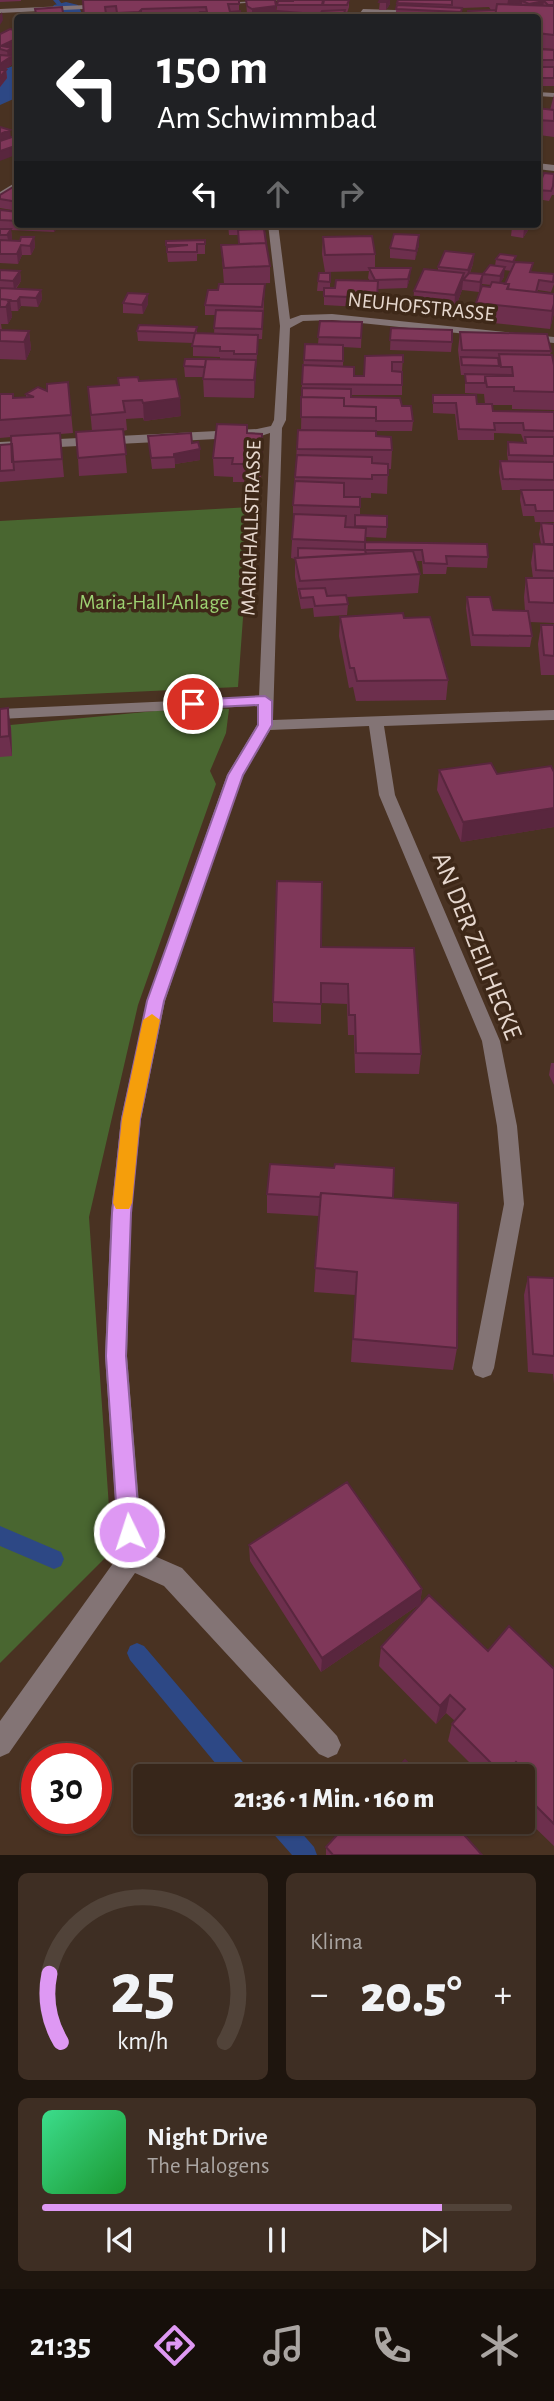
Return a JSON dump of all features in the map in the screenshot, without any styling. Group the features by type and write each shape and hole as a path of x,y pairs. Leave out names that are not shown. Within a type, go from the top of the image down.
{"street":[{"path":"27,14 36,4 35,0"},
{"path":"208,3 287,0"},
{"path":"0,11 114,6"},
{"path":"362,10 471,14"},
{"path":"0,196 14,181"},
{"name":"MARIAHALLSTRASSE","path":"265,725 276,428 280,420 285,326 273,228"},
{"name":"NEUHOFSTRASSE","path":"285,326 302,318 332,317 554,340"},
{"path":"0,446 258,433 276,428"},
{"path":"0,714 265,701"},
{"path":"0,1744 131,1558 116,1356 121,1213 131,1119 156,1001 235,775 265,725 554,715"},
{"name":"AN DER ZEILHECKE","path":"376,722 387,794 491,1041 507,1126 514,1204 483,1368"},
{"path":"131,1558 173,1577 328,1745"}],"green space":[{"name":"Maria-Hall-Anlage","path":"251,507 238,687 0,698 0,521"},
{"path":"197,707 229,709 226,733 210,771 216,784 138,1005 89,1217 112,1551 0,1663 0,726"}],"building":[{"path":"83,0 239,0 239,4 228,4 230,12 240,11 240,14 200,14 207,12 206,7 142,9 139,12 117,13 116,6 105,7 106,14 84,14"},
{"path":"246,0 275,0 276,6 252,9 247,6"},
{"path":"323,0 322,5 277,5 278,1"},
{"path":"324,0 349,0 347,5 323,5"},
{"path":"398,0 452,0 452,5 397,3"},
{"path":"554,0 554,5 548,5 544,1 529,4 522,1"},
{"path":"497,4 554,6 554,35 541,33 541,14 495,14"},
{"path":"397,5 462,8 461,12 396,9"},
{"path":"62,7 63,14 36,14 35,9"},
{"path":"345,10 344,14 321,13"},
{"path":"496,10 496,14 467,14 468,11"},
{"path":"277,11 301,13 301,14 276,14"},
{"path":"14,30 14,40 1,46 13,48 7,51 0,49 0,34"},
{"path":"541,49 554,50 554,60 541,60"},
{"path":"0,55 12,56 0,64"},
{"path":"542,67 554,67 554,78 542,78"},
{"path":"541,108 554,110 554,121 541,120"},
{"path":"0,127 10,130 0,134"},
{"path":"14,136 14,146 0,151 0,141"},
{"path":"544,173 554,174 551,191 541,190"},
{"path":"14,186 14,201 0,199 0,195"},
{"path":"0,210 14,212 14,221 0,220"},
{"path":"0,229 11,229 7,235 0,235"},
{"path":"264,229 266,243 239,244 238,230"},
{"path":"394,234 419,235 416,251 390,248"},
{"path":"372,236 375,254 325,255 323,237"},
{"path":"21,237 34,237 30,246 21,245 17,254 0,254 0,240 20,241"},
{"path":"205,240 205,244 197,244 197,252 167,252 167,247 188,245 166,245 166,241"},
{"path":"266,243 270,266 224,268 221,245"},
{"path":"445,251 474,254 468,270 438,267"},
{"path":"500,254 516,256 513,262 496,259"},
{"path":"515,262 533,263 530,272 554,274 553,282 539,280 536,292 508,289 509,284 505,284"},
{"path":"490,265 505,267 500,276 483,274"},
{"path":"369,268 411,268 408,279 375,280"},
{"path":"424,269 464,273 455,295 414,291"},
{"path":"0,270 20,271 13,281 0,280"},
{"path":"319,273 330,273 330,282 318,281"},
{"path":"469,273 483,274 480,282 463,280"},
{"path":"336,280 378,281 377,298 324,296 324,288 335,288"},
{"path":"492,282 509,284 507,289 554,294 552,311 476,303 482,286 490,287"},
{"path":"219,284 265,284 262,307 205,305 208,290 218,290"},
{"path":"0,288 41,290 36,298 20,297 17,301 9,301 0,299"},
{"path":"128,293 148,294 142,305 123,303"},
{"path":"0,299 10,300 6,307 0,307"},
{"path":"216,310 263,311 262,329 214,328"},
{"path":"320,321 362,322 361,338 318,337"},
{"path":"139,325 197,327 195,333 137,331"},
{"path":"391,328 452,330 452,342 390,340"},
{"path":"0,330 29,331 24,342 0,341"},
{"path":"460,332 547,334 551,351 462,350"},
{"path":"195,333 258,335 257,354 234,354 234,351 220,351 220,347 192,346"},
{"path":"305,344 343,345 343,361 304,360"},
{"path":"499,354 552,355 554,392 487,387 485,376 513,376 512,367 501,367"},
{"path":"403,355 403,362 392,362 392,371 402,372 402,385 302,384 303,365 354,367 354,376 364,376 365,356"},
{"path":"461,357 498,358 499,366 462,365"},
{"path":"185,359 206,359 205,367 184,366"},
{"path":"206,359 256,360 254,380 203,379"},
{"path":"465,374 511,376 485,376 485,383 466,383"},
{"path":"138,377 139,381 176,379 180,398 143,403 142,400 123,401 125,412 91,415 88,387 119,385 118,378"},
{"path":"68,382 71,415 0,420 0,394 13,394 13,398 34,397 26,394 38,387 47,391 47,384"},
{"path":"302,388 351,389 351,397 400,398 402,406 411,406 413,421 376,421 376,407 344,406 344,398 302,397"},
{"path":"433,395 476,395 477,404 492,404 493,411 554,412 554,431 524,430 523,423 494,423 495,430 459,429 456,403 433,403"},
{"path":"301,397 344,398 344,406 376,407 376,418 301,417"},
{"path":"217,424 247,425 247,433 262,434 261,458 244,458 244,464 232,464 233,458 213,458"},
{"path":"123,429 126,454 78,458 76,432"},
{"path":"298,430 376,431 376,436 391,437 392,450 297,449"},
{"path":"60,433 62,459 12,462 11,436"},
{"path":"191,433 192,443 198,442 200,449 174,454 174,457 151,458 148,436"},
{"path":"525,437 554,437 554,456 509,455 508,442 526,443"},
{"path":"12,444 14,470 0,471 0,445"},
{"path":"297,455 372,457 372,463 388,464 388,475 372,475 372,479 295,477"},
{"path":"500,461 554,462 554,480 503,479"},
{"path":"295,481 344,483 344,497 360,497 360,507 293,505"},
{"path":"521,490 554,490 554,511 536,511 535,505 525,505"},
{"path":"294,514 346,516 345,527 366,528 365,542 292,539"},
{"path":"355,515 387,516 387,527 355,526"},
{"path":"541,523 554,524 554,544 544,544"},
{"path":"365,542 487,544 488,557 446,556 447,564 424,563 422,550 365,550"},
{"path":"534,544 554,545 554,571 536,570"},
{"path":"298,548 365,550 366,554 298,558"},
{"path":"413,551 420,574 300,581 295,558"},
{"path":"526,578 554,578 554,603 529,602"},
{"path":"325,588 327,596 346,595 348,604 315,606 313,597 301,598 299,589"},
{"path":"467,597 490,597 493,610 528,611 532,636 473,635"},
{"path":"403,613 404,618 430,617 448,680 357,681 354,668 350,668 340,617"},
{"path":"541,625 554,625 554,656 544,655"},
{"path":"8,708 9,736 0,737 0,709"},
{"path":"491,763 497,774 551,766 554,772 554,808 463,822 439,770"},
{"path":"277,881 322,882 321,947 414,948 421,1054 356,1053 355,1015 349,1015 348,984 321,983 321,1004 273,1002"},
{"path":"270,1164 394,1168 393,1198 321,1193 320,1197 267,1194"},
{"path":"321,1193 458,1203 457,1348 353,1339 357,1272 315,1268"},
{"path":"528,1277 554,1278 554,1356 533,1354"},
{"path":"347,1482 422,1589 322,1658 249,1545"},
{"path":"429,1595 488,1651 509,1626 554,1669 554,1824 535,1805 535,1764 492,1764 452,1724 465,1709 450,1695 440,1706 381,1647"},
{"path":"338,1834 463,1834 482,1855 333,1855 326,1847"}],"waterway":[{"path":"56,0 66,12"},
{"path":"0,93 14,79"},
{"path":"0,1536 54,1559"},
{"path":"137,1653 230,1764"},
{"path":"288,1834 306,1855"}],"slow traffic":[{"path":"122,1203 131,1119 152,1020"}],"route":[{"path":"129,1532 116,1356 121,1213 131,1119 156,1001 193,889 235,775 265,725 265,701 193,704"}]}
